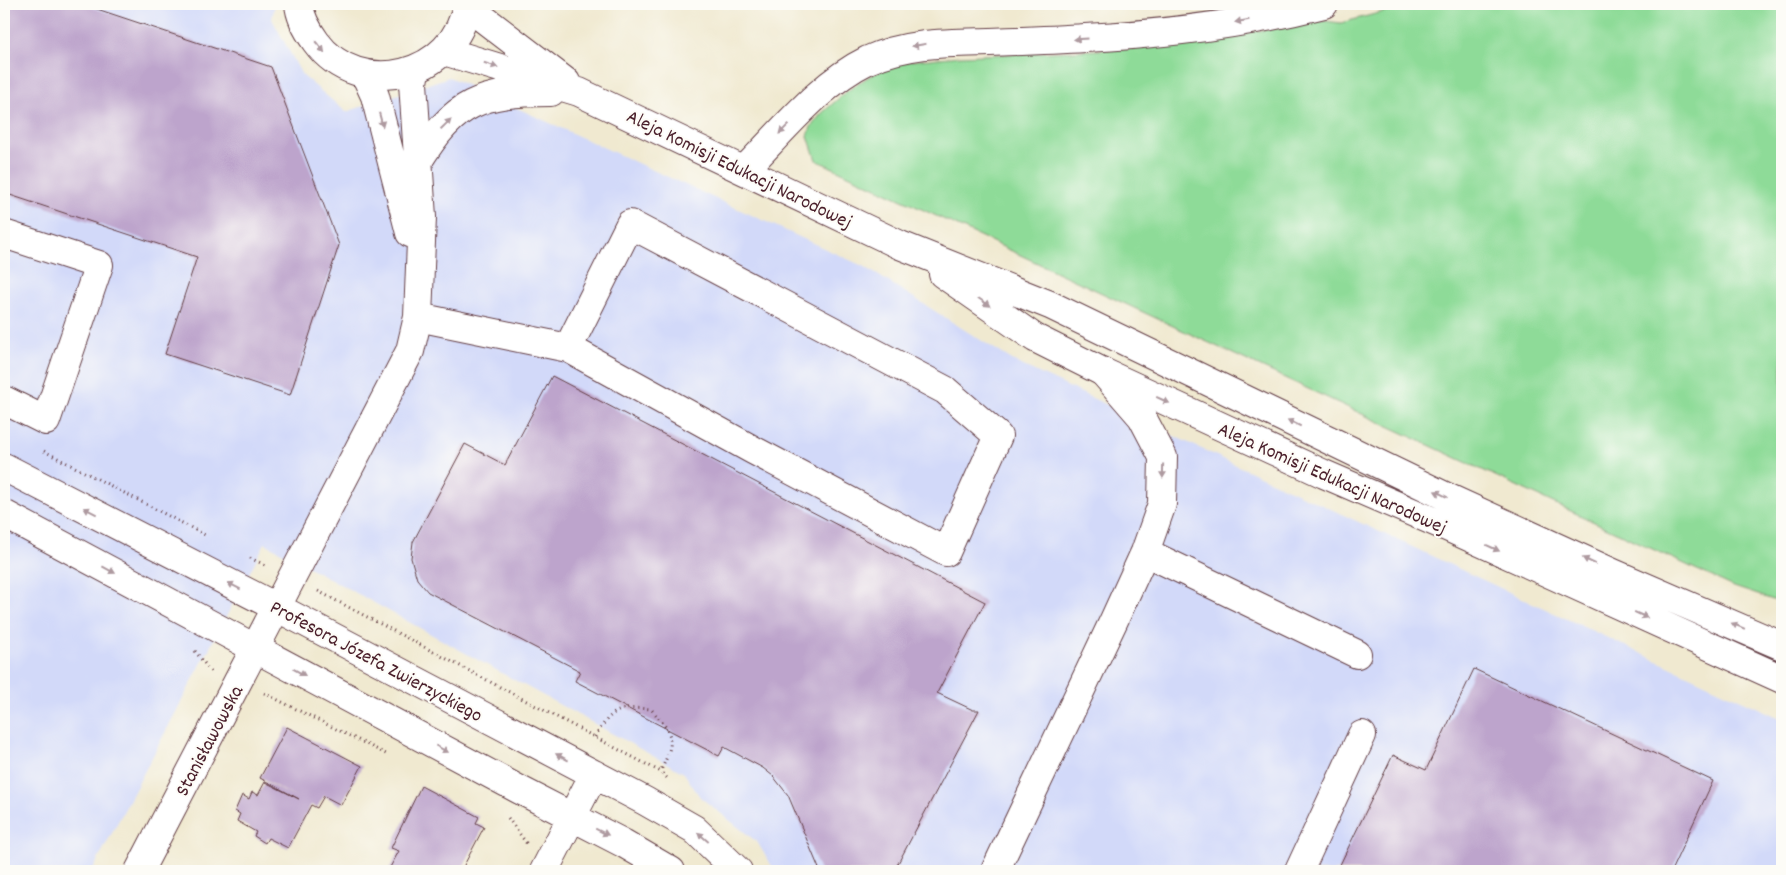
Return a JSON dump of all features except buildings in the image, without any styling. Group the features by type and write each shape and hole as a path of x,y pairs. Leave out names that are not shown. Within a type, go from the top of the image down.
{"street":[{"path":"299,4 307,31 322,51 342,66 365,74 382,76 415,70 444,51 459,30 467,5"},
{"path":"744,170 838,79 865,62 895,50 931,44 1147,34 1242,21 1324,4"},
{"name":"Aleja Komisji Edukacji Narodowej","path":"467,5 579,92"},
{"name":"Aleja Komisji Edukacji Narodowej","path":"444,51 579,92 900,245 1050,305 1450,498 1614,573 1782,646"},
{"path":"415,70 413,83 422,217 418,266"},
{"path":"365,74 374,96 418,266"},
{"path":"417,163 433,137 447,122 468,105 483,98 513,92 579,92"},
{"path":"418,317 568,348 753,450 946,552 998,436 945,390 630,224 568,348"},
{"path":"4,234 99,265 46,421 4,400"},
{"name":"Aleja Komisji Edukacji Narodowej","path":"900,245 1035,338 1103,372 1324,474 1449,528 1782,679"},
{"name":"Stanisławowska","path":"139,871 401,371 410,350 418,317 418,266"},
{"path":"995,871 1145,552 1162,504 1163,457 1142,417 1103,372"},
{"name":"Profesora Józefa Zwierzyckiego","path":"4,467 278,608 594,774 694,829 738,871"},
{"path":"4,514 572,818 623,843 671,871"},
{"path":"1145,552 1357,654"},
{"path":"1299,871 1362,735"},
{"path":"547,866 594,774"}],"path":[{"path":"39,448 214,540"},
{"path":"249,557 346,607"},
{"path":"320,585 320,592"},
{"path":"294,707 392,758"},
{"path":"595,737 606,718 625,707 651,709 669,729 671,751 661,772"},
{"path":"508,817 532,851 547,866"}],"shaded area":[{"path":"4,4 275,4 272,19 302,75 346,112 449,77 865,267 1017,363 1782,719 1782,871 775,871 757,842 700,797 684,773 265,543 92,871 4,871"}],"green space":[{"path":"1413,4 1782,4 1782,603 1734,587 816,160 808,136 811,127 821,114 846,92 868,77 899,62 960,56 1142,48 1325,21 1341,23"}]}
